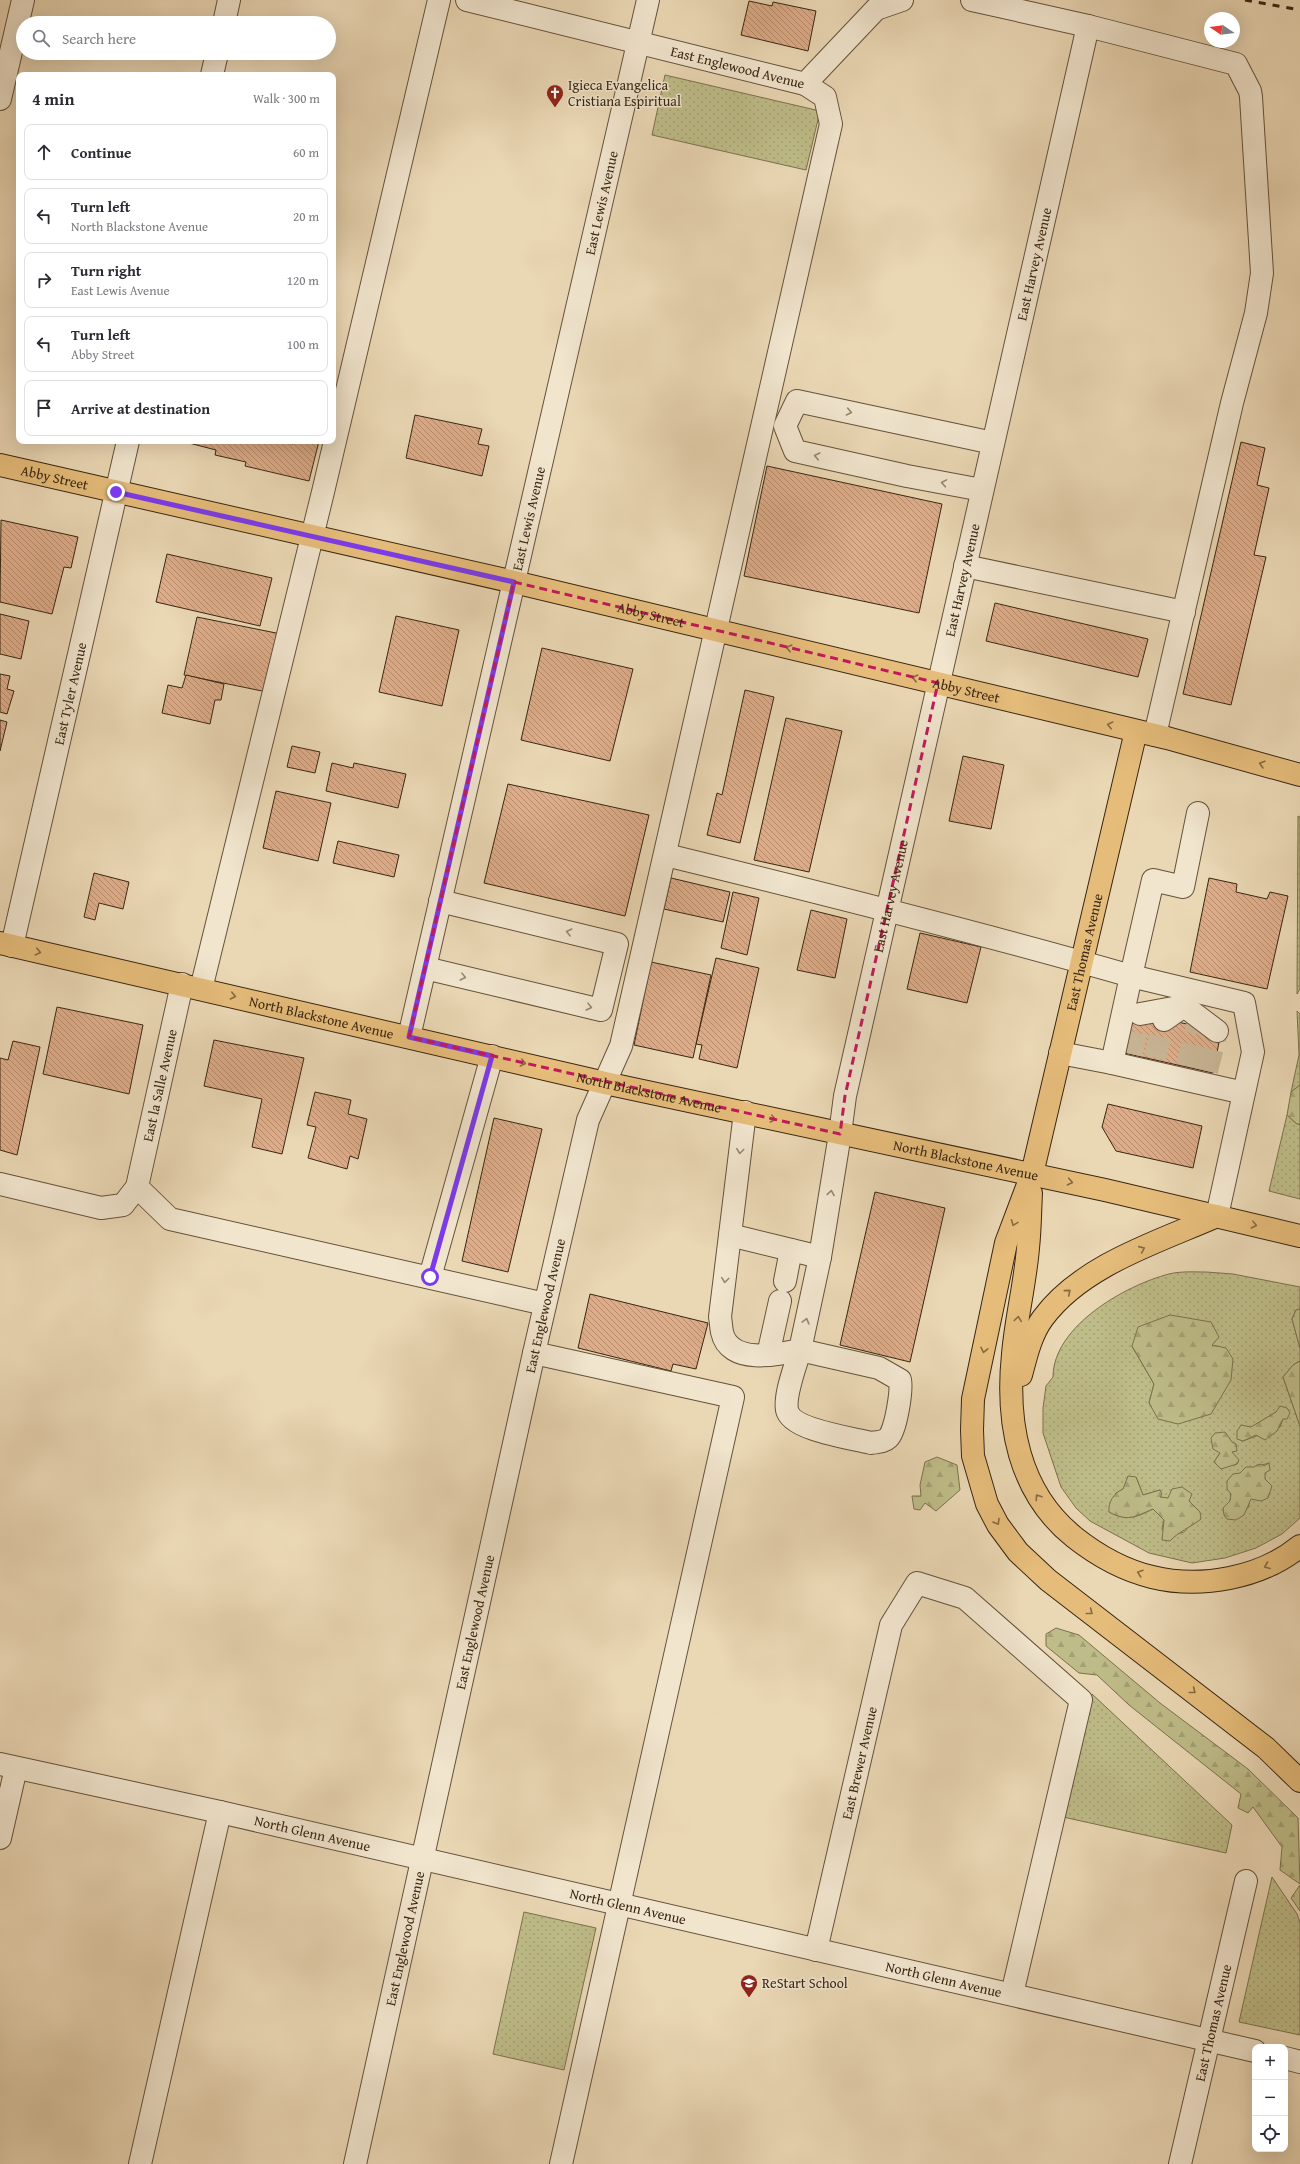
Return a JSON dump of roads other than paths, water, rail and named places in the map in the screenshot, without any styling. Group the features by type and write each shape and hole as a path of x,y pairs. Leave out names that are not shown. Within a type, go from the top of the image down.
{"main road":[{"name":"Abby Street","path":"0,465 514,582 938,683 1145,733 1300,775"},
{"name":"East Thomas Avenue","path":"1032,1174 1081,962 1145,733"},
{"name":"North Blackstone Avenue","path":"6,944 605,1083 1032,1174 1300,1236"},
{"path":"1032,1174 1028,1248 1013,1355 1012,1389 1014,1428 1022,1466 1049,1513 1063,1528 1082,1544 1100,1556 1122,1567 1162,1580 1189,1582 1217,1580 1249,1573 1274,1563 1300,1546"},
{"path":"1032,1174 1006,1243 973,1399 974,1456 987,1504 998,1525 1018,1552 1048,1580 1260,1744 1300,1781"},
{"path":"1014,1428 1018,1389 1032,1340 1042,1319 1060,1298 1081,1280 1107,1265 1217,1216"}],"street":[{"path":"19,16 23,0"},
{"path":"226,16 229,0"},
{"name":"East la Salle Avenue","path":"336,435 439,0"},
{"name":"East Englewood Avenue","path":"355,2164 545,1304 588,1120 621,1046 666,855 831,124 825,97 805,84 638,44 467,0"},
{"name":"East Lewis Avenue","path":"409,1037 648,0"},
{"name":"East Englewood Avenue","path":"805,84 876,9 902,0"},
{"path":"972,0 1088,26 1236,64 1250,91 1262,274 1256,313 1232,403 1184,612 1145,733"},
{"name":"East Harvey Avenue","path":"800,1350 879,1368 900,1380 902,1387 899,1402 893,1430 888,1438 880,1442 871,1443 807,1427 791,1418 787,1411 787,1402 820,1257 845,1096 1088,26"},
{"path":"0,99 16,30"},
{"path":"213,72 215,60"},
{"path":"982,490 907,476 796,452 785,426 797,401 993,443"},
{"name":"East Tyler Avenue","path":"6,944 127,444"},
{"name":"East la Salle Avenue","path":"137,1187 312,536 334,444"},
{"path":"965,566 1184,612"},
{"path":"1121,1059 1131,976 1153,880 1183,887 1198,813"},
{"path":"666,855 887,909 1052,952 1131,976 1186,998 1244,1003 1253,1052 1217,1216"},
{"path":"440,901 643,950"},
{"path":"425,968 601,1010 617,944"},
{"path":"1140,1014 1186,998"},
{"path":"1164,1020 1186,998"},
{"path":"1186,998 1207,1028"},
{"path":"1060,1052 1121,1059 1177,1068 1244,1093"},
{"path":"430,1277 492,1056"},
{"path":"745,1112 720,1317 722,1333 732,1348 748,1355 768,1355 800,1350"},
{"path":"0,1184 101,1208 123,1205 137,1187 170,1218 545,1304"},
{"path":"730,1235 820,1257"},
{"path":"768,1355 791,1250"},
{"path":"534,1353 733,1397 561,2164"},
{"name":"East Brewer Avenue","path":"816,1950 890,1625 917,1583 965,1598 1081,1700 1012,1994"},
{"path":"0,1838 8,1766"},
{"name":"North Glenn Avenue","path":"8,1766 220,1812 1209,2039 1252,2050"},
{"path":"140,2164 220,1812"},
{"name":"East Thomas Avenue","path":"1180,2164 1246,1881"},
{"path":"1288,2059 1300,2062"}],"tunnel":[{"path":"1131,1054 1140,1014"},
{"path":"1155,1058 1164,1020"},
{"path":"1187,1066 1197,1026"},
{"path":"1207,1071 1217,1031"}],"railway":[{"path":"1245,0 1300,10"}],"place":[{"name":"Igieca Evangelica Cristiana Espiritual","path":"555,108"},
{"name":"ReStart School","path":"749,1998"}]}
